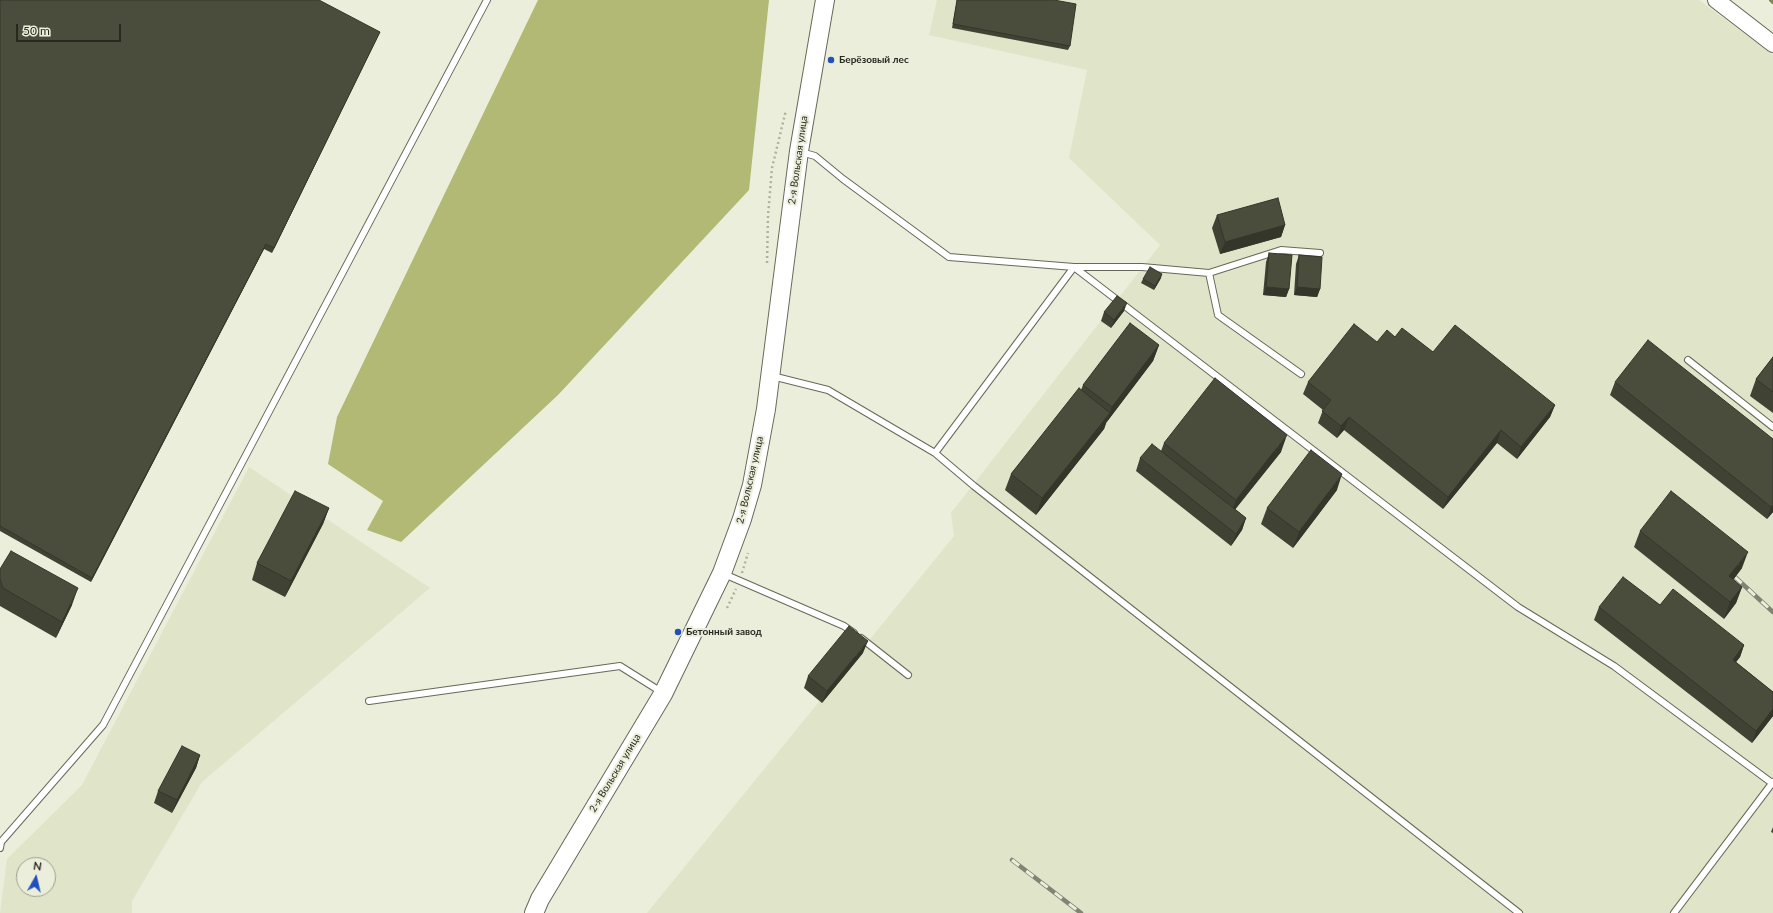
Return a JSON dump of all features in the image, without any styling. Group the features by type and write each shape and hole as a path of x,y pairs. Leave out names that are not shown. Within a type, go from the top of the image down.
{"main road":[{"name":"2-я Вольская улица","path":"534,913 540,899 663,694 722,573 742,519 752,485 771,376 799,151 824,0"}],"street":[{"path":"1716,0 1773,44"}],"lane":[{"path":"0,848 1,842 103,725 487,0"},
{"path":"799,151 815,156 843,179 949,257 1074,267 1142,267 1208,273 1281,250 1320,253"},
{"path":"935,453 1074,267"},
{"path":"1074,267 1518,607 1614,666 1773,783 1674,913"},
{"path":"1208,273 1218,315 1300,374"},
{"path":"1688,360 1773,427"},
{"path":"771,376 828,390 935,453 974,486 1518,913"},
{"path":"722,573 844,626 908,674"},
{"path":"369,701 620,666 663,694"}],"path":[{"path":"767,265 768,216 772,168 786,110"}],"shaded area":[{"path":"937,0 1699,0 1773,55 1773,913 647,913 954,536 951,513 1160,245 1069,158 1087,70 929,35"},
{"path":"249,467 430,588 202,782 132,901 132,913 0,913 7,859 82,785"}],"green space":[{"path":"538,0 769,0 749,190 558,395 401,542 367,530 383,501 328,464 337,417"}],"building":[{"path":"0,0 319,0 380,32 274,248 266,244 92,578 0,526"},
{"path":"957,0 1054,0 1076,4 1070,46 953,24"},
{"path":"1278,198 1285,225 1225,242 1217,215"},
{"path":"1269,253 1292,255 1289,289 1266,287"},
{"path":"1299,255 1322,257 1320,289 1297,287"},
{"path":"1150,267 1162,274 1155,286 1143,279"},
{"path":"1117,296 1127,303 1114,320 1104,312"},
{"path":"1130,323 1159,345 1112,407 1083,385"},
{"path":"1354,324 1377,342 1387,330 1395,337 1402,328 1433,352 1455,325 1555,405 1521,447 1501,430 1448,497 1349,417 1341,426 1322,411 1331,400 1308,382"},
{"path":"1648,340 1773,439 1773,505 1771,507 1615,382"},
{"path":"1773,357 1773,392 1756,379"},
{"path":"1215,378 1287,435 1236,500 1164,443"},
{"path":"1079,388 1110,413 1042,498 1011,474"},
{"path":"1152,444 1246,518 1236,534 1140,458"},
{"path":"1311,450 1342,474 1299,532 1267,508"},
{"path":"295,491 329,508 291,581 257,563"},
{"path":"1671,491 1748,552 1729,576 1742,587 1730,602 1640,531"},
{"path":"11,551 78,588 62,622 3,588 0,579 0,569"},
{"path":"1623,577 1660,605 1673,589 1744,645 1733,660 1773,692 1773,709 1756,731 1599,607"},
{"path":"849,626 868,641 827,691 808,676"},
{"path":"182,746 200,755 177,800 158,791"}],"railway":[{"path":"1735,577 1773,612"},
{"path":"1012,860 1081,913"}],"place":[{"name":"Берёзовый лес","path":"831,60"},
{"name":"Бетонный завод","path":"678,632"}]}
